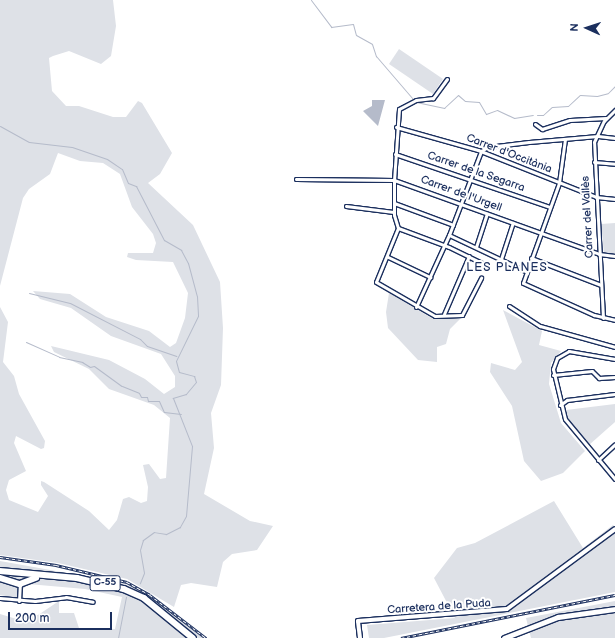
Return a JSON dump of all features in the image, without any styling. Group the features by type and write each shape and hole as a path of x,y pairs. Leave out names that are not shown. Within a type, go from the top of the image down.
{"highway":[{"name":"C-55","path":"0,573 77,578 124,589 144,598 193,638 124,592 84,582 0,573"},
{"path":"0,578 20,584 36,578"}],"main road":[{"path":"504,638 558,617 615,609"}],"street":[{"path":"447,79 433,98 417,99 400,106 396,127 394,180 394,212 398,228 388,257 376,282 432,316 444,314 462,315 481,278"},
{"name":"Carrer del Vallès","path":"603,318 594,162 595,136 606,118 615,110"},
{"path":"536,124 542,129 570,120 606,118"},
{"name":"Carrer d'Occitània","path":"396,127 482,151 596,197 615,199"},
{"path":"416,307 449,235 482,151 488,147 595,136 615,138"},
{"path":"565,139 560,183 525,271 523,283 603,318 615,320 615,315"},
{"name":"Carrer de la Segarra","path":"395,154 550,207"},
{"path":"594,162 615,164"},
{"name":"Carrer de l'Urgell","path":"296,179 394,180 599,254 615,256"},
{"path":"394,203 453,225"},
{"path":"346,206 394,212"},
{"path":"476,247 487,214"},
{"path":"501,259 513,223"},
{"path":"398,228 444,245 488,266"},
{"path":"449,235 525,271"},
{"path":"444,314 469,256"},
{"path":"388,257 430,276"},
{"path":"531,258 601,285"},
{"path":"509,306 540,326 615,347"},
{"path":"615,359 569,351 554,363 553,375 560,405 565,418 615,479"},
{"path":"553,375 592,371 599,378 615,377"},
{"path":"560,405 567,400 614,395"},
{"path":"598,460 615,444"},
{"name":"Carretera de la Puda","path":"360,638 358,621 507,609 615,529"},
{"path":"19,600 20,584"},
{"path":"0,598 19,600 66,597 93,602"}],"shaded area":[{"path":"0,0 113,0 116,26 111,56 101,64 69,51 49,58 52,91 66,106 79,106 113,117 126,117 138,101 142,103 172,153 160,174 148,183 193,225 220,282 223,328 221,385 211,413 214,448 204,494 250,521 273,526 257,550 232,554 223,562 217,587 191,583 181,585 174,607 127,579 58,563 0,555 0,307 8,322 3,362 14,376 19,394 45,441 44,448 41,449 16,436 14,443 26,471 9,480 6,490 9,500 38,512 48,496 41,485 41,481 89,511 109,530 117,520 123,499 129,497 141,503 147,501 148,487 143,465 149,464 160,479 166,478 170,418 154,405 109,389 89,369 54,352 51,346 109,360 145,379 164,394 175,387 175,376 161,354 111,336 71,308 40,299 33,291 70,294 106,317 149,331 170,347 176,343 185,318 188,293 173,262 136,260 127,257 128,253 153,253 156,243 153,234 132,207 120,174 103,163 80,161 58,153 50,174 29,189 23,198 0,286"},
{"path":"399,49 443,79 433,94 389,64"},
{"path":"615,223 615,254 604,253 601,224"},
{"path":"389,293 433,319 461,318 450,329 446,344 437,347 437,362 418,360 388,328 386,312"},
{"path":"503,310 542,331 539,345 561,351 551,363 549,384 561,423 585,451 563,473 541,481 524,461 512,406 490,372 491,363 515,370 522,362"},
{"path":"615,404 615,422 589,445 567,418 566,410"},
{"path":"554,501 583,548 613,525 615,527 615,592 384,638 369,638 367,625 455,618 434,578 457,548 475,543"},
{"path":"0,561 123,583 142,592 203,638 0,638 0,614 23,621 26,614 38,615 59,601 59,613 74,613 79,628 115,629 122,597 85,589 28,584 21,591 24,599 0,595"},
{"path":"615,601 615,638 531,638 526,618"}],"water":[{"path":"372,100 385,100 378,126 363,111 372,106"}],"waterway":[{"path":"311,0 331,27 353,24 356,35 372,44 376,56 413,99"},
{"path":"537,115 543,115 552,107 568,106 580,95 597,96 608,93 615,86"},
{"path":"416,102 444,108 458,95 465,101 479,102 486,114 497,110 514,118 533,115"},
{"path":"0,126 29,142 72,147 107,159 122,169 128,183 136,186 164,240 181,250 188,263 197,296 198,316 176,361 179,372 194,376 196,382 186,394 173,398 192,446 186,516 180,527 166,534 154,532 143,540 140,550 144,573 140,583"},
{"path":"29,293 70,303 140,339 147,346 176,356"},
{"path":"26,342 59,357 82,362 90,367 94,366 122,386 139,393 141,397 147,397 148,401 159,401 164,412 181,414"},
{"path":"118,638 126,597"}],"railway":[{"path":"0,557 56,565 127,582 150,595 206,638"},
{"path":"401,638 615,595"}],"district":[{"name":"LES PLANES","path":"507,268"}]}
